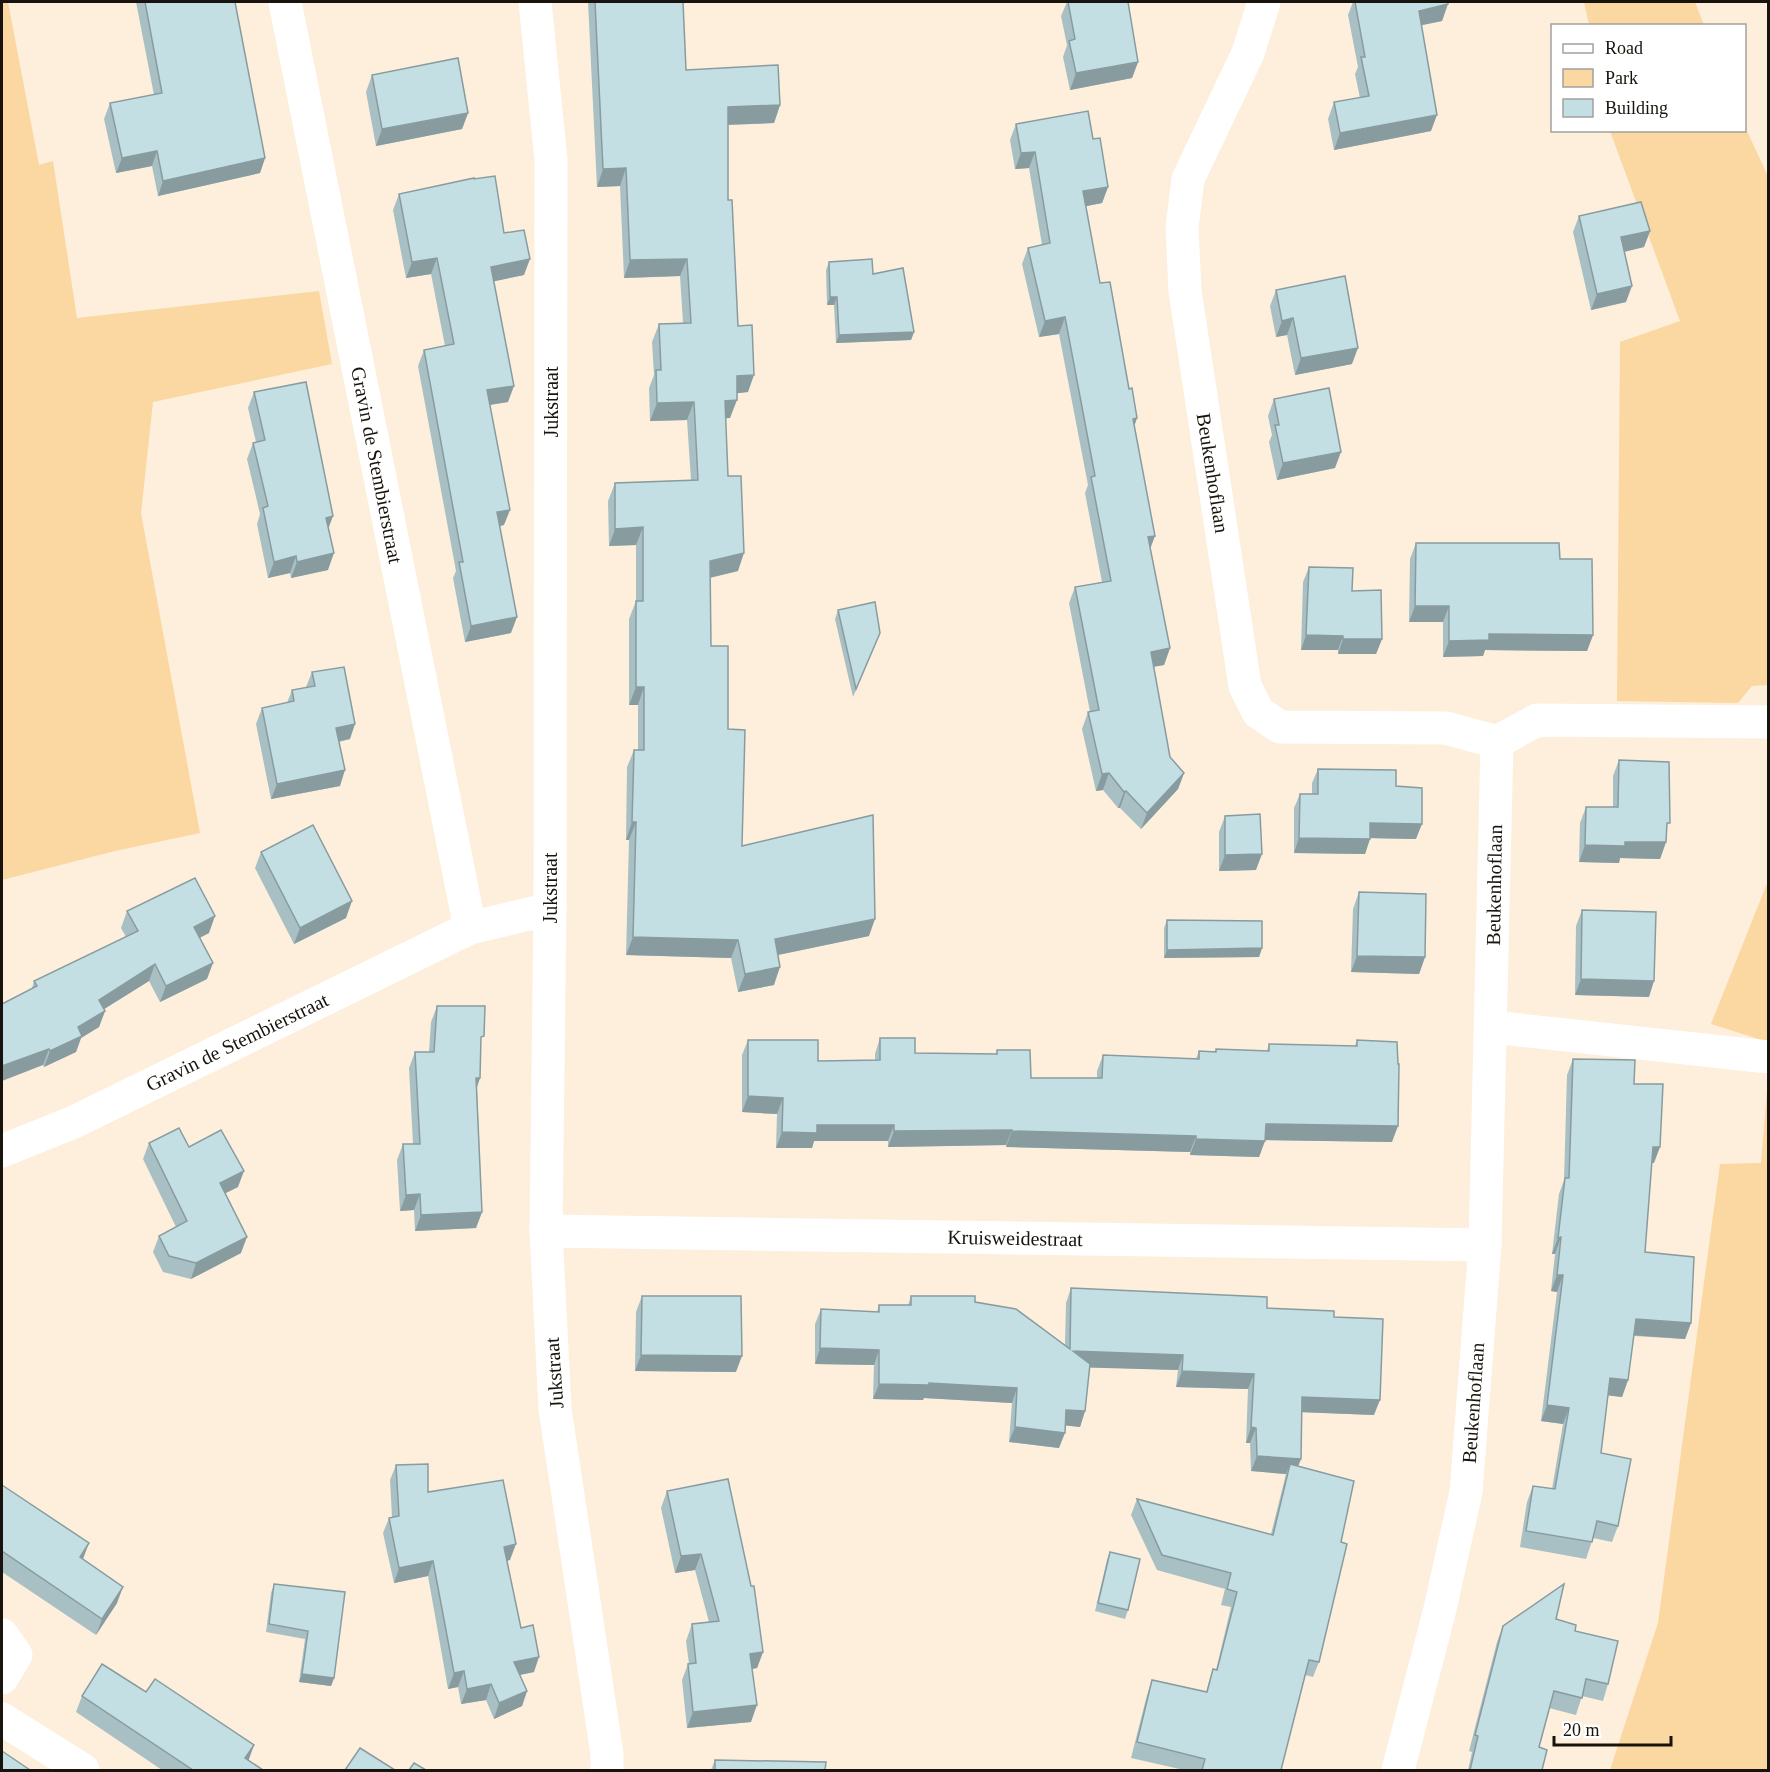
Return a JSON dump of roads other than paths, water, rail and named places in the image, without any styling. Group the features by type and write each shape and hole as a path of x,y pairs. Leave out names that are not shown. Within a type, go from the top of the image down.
{"street":[{"name":"Gravin de Stembierstraat","path":"285,2 470,928"},
{"name":"Jukstraat","path":"535,2 551,160 550,909 546,1231 555,1409 605,1742 607,1770"},
{"name":"Beukenhoflaan","path":"1264,2 1248,53 1188,179 1182,228 1185,291 1245,686 1258,712 1280,727 1446,728 1497,742 1485,1245 1466,1492 1398,1770"},
{"path":"1497,742 1537,720 1768,722"},
{"name":"Gravin de Stembierstraat","path":"2,1151 74,1122 470,928 550,909"},
{"path":"1492,1027 1768,1057"},
{"name":"Kruisweidestraat","path":"546,1231 1485,1245"},
{"path":"2,1635 16,1655 2,1678"},
{"path":"2,1719 83,1770"}]}
